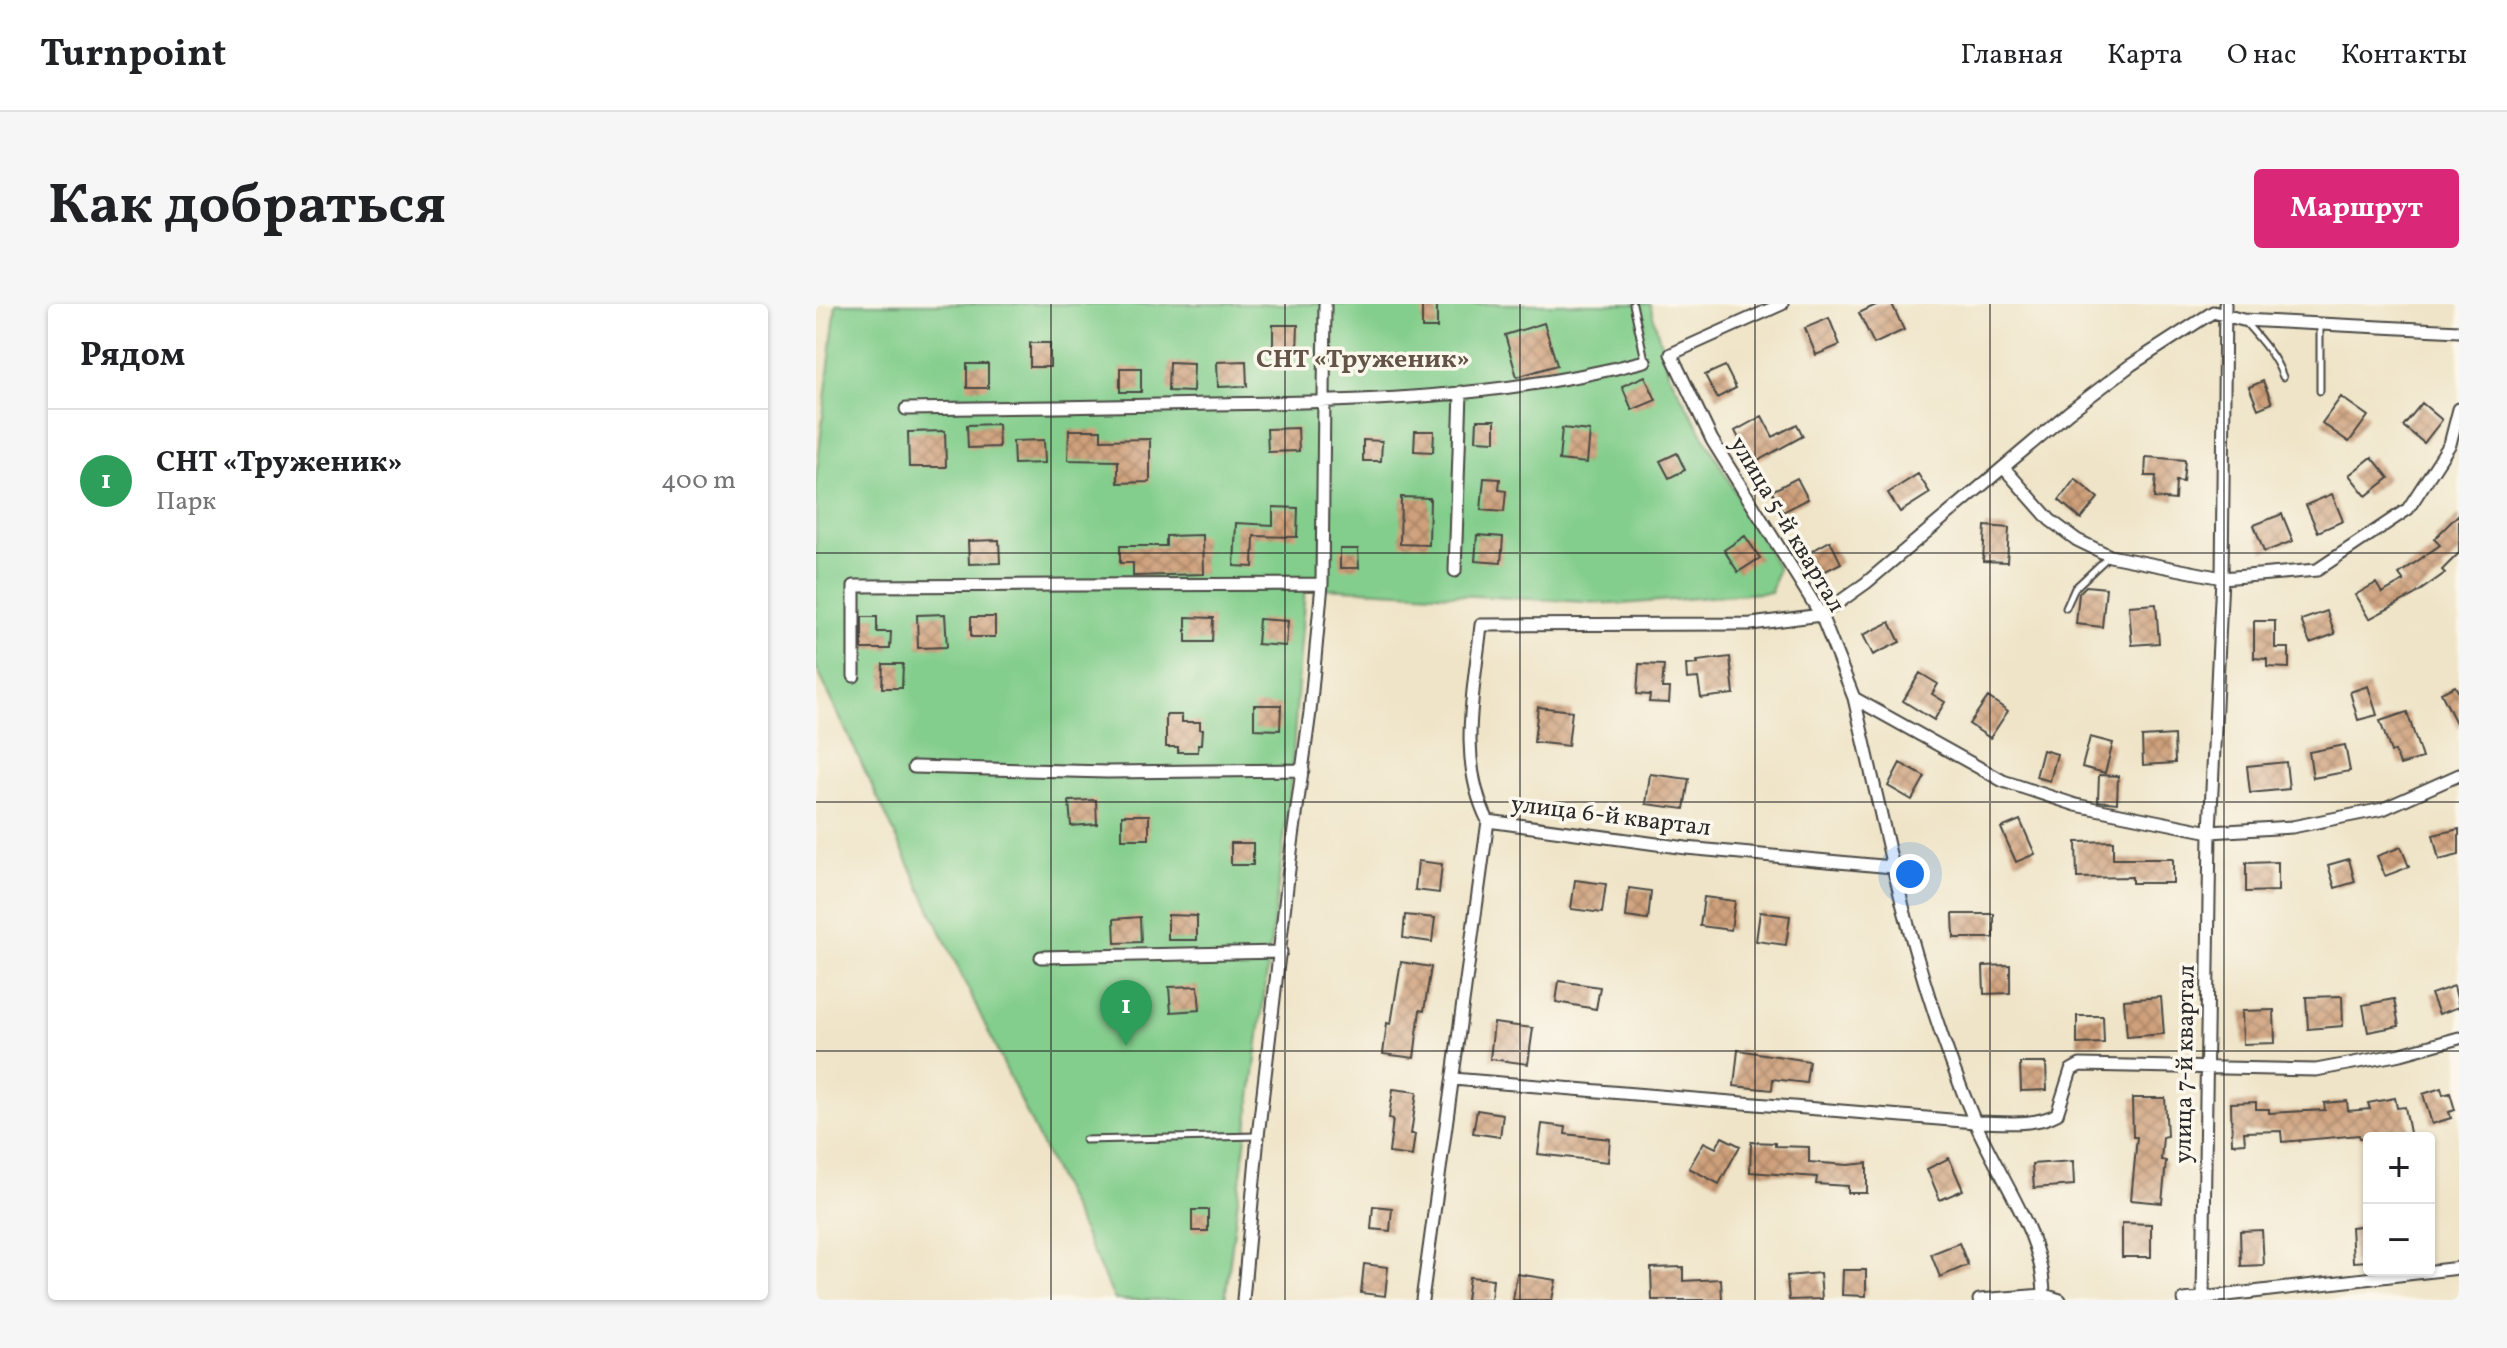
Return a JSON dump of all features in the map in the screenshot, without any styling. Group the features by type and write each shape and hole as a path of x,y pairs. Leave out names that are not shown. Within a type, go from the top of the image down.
{"street":[{"path":"1243,1300 1258,1136 1303,770 1322,584 1325,304"},
{"name":"улица 5-й квартал","path":"1782,304 1671,354 1712,440 1821,615 1854,698"},
{"path":"1488,821 1469,761 1481,625 1751,624 1821,615 1866,583 2069,412 2131,365 2213,312 2225,310 2243,320 2459,331"},
{"name":"улица 7-й квартал","path":"2203,1298 2210,832 2222,578 2225,310"},
{"path":"906,409 1325,402 1461,392 1584,377 1645,361"},
{"path":"1455,571 1461,392"},
{"path":"2004,468 2050,520 2077,540 2110,556 2222,578 2317,570 2408,509 2450,444 2459,409"},
{"path":"854,676 854,586 1322,584"},
{"path":"1854,698 2003,781 2076,805 2210,832 2292,827 2383,809 2459,775"},
{"path":"1854,698 1893,867 1933,1005 1975,1122 2021,1213 2043,1268 2044,1295"},
{"path":"914,767 1107,772 1303,770"},
{"name":"улица 6-й квартал","path":"1422,1300 1488,821 1686,848 1893,867"},
{"path":"1041,957 1281,952"},
{"path":"1453,1079 1975,1122 2046,1120 2057,1114 2071,1070 2080,1065 2316,1070 2401,1054 2459,1038"},
{"path":"2184,1300 2459,1268"},
{"path":"1979,1300 2044,1295 2060,1300"}],"lane":[{"path":"1633,304 1645,361"},
{"path":"2243,320 2264,343 2283,377"},
{"path":"2320,324 2320,391"},
{"path":"2066,608 2075,588 2110,556"},
{"path":"1085,1140 1258,1136"}],"green space":[{"name":"СНТ «Труженик»","path":"836,304 1650,304 1669,374 1778,568 1771,592 1622,604 1305,587 1290,793 1225,1300 1115,1300 816,667 816,478"}],"building":[{"path":"1422,304 1437,304 1437,328 1422,328"},
{"path":"1878,304 1892,304 1904,330 1874,344 1859,313"},
{"path":"1829,318 1840,345 1816,355 1805,328"},
{"path":"1544,323 1557,365 1517,377 1505,335"},
{"path":"1273,325 1298,325 1297,354 1273,354"},
{"path":"1030,343 1050,343 1050,367 1030,367"},
{"path":"1246,361 1247,386 1218,387 1217,362"},
{"path":"1169,362 1194,363 1193,392 1168,391"},
{"path":"967,364 988,364 988,388 967,388"},
{"path":"1725,366 1736,388 1717,398 1705,375"},
{"path":"1120,368 1141,368 1141,392 1120,392"},
{"path":"1645,376 1656,400 1632,410 1622,386"},
{"path":"2263,381 2272,403 2258,409 2249,387"},
{"path":"2341,397 2368,416 2349,442 2322,423"},
{"path":"2422,403 2442,420 2424,443 2403,426"},
{"path":"1762,416 1773,437 1797,424 1803,436 1752,464 1735,431"},
{"path":"1477,420 1495,420 1495,441 1476,440"},
{"path":"998,424 999,447 968,448 967,425"},
{"path":"1298,428 1299,451 1268,452 1267,429"},
{"path":"1562,428 1590,431 1587,463 1559,460"},
{"path":"1069,430 1101,430 1101,440 1150,439 1150,482 1118,483 1118,461 1068,460"},
{"path":"945,431 946,467 909,467 908,432"},
{"path":"1415,431 1434,431 1433,452 1414,451"},
{"path":"1044,440 1045,463 1014,464 1013,441"},
{"path":"1363,440 1382,441 1381,461 1363,461"},
{"path":"1677,453 1685,470 1669,478 1660,461"},
{"path":"2146,457 2185,460 2183,482 2176,481 2175,500 2154,498 2156,476 2145,476"},
{"path":"2372,457 2389,478 2366,496 2349,475"},
{"path":"1918,474 1930,493 1900,512 1888,493"},
{"path":"1484,478 1500,479 1499,490 1506,491 1504,512 1481,510"},
{"path":"1797,478 1808,499 1783,512 1772,491"},
{"path":"2075,479 2098,498 2081,519 2059,500"},
{"path":"2332,494 2343,521 2318,532 2306,505"},
{"path":"1401,497 1430,498 1429,545 1400,544"},
{"path":"1273,507 1298,508 1297,537 1254,536 1253,567 1234,566 1236,523 1273,525"},
{"path":"2282,514 2293,541 2264,552 2254,525"},
{"path":"2459,514 2459,553 2442,570 2445,573 2414,595 2369,619 2355,595 2376,583 2382,593 2404,581 2399,574 2440,545 2434,539"},
{"path":"1985,526 2009,528 2007,562 1983,561"},
{"path":"1203,535 1204,574 1133,576 1133,563 1120,563 1120,546 1166,546 1166,536"},
{"path":"1477,535 1503,537 1501,563 1475,561"},
{"path":"1745,536 1760,558 1738,572 1724,550"},
{"path":"999,540 1000,563 969,564 968,541"},
{"path":"1830,541 1841,563 1816,576 1805,555"},
{"path":"1340,549 1358,549 1359,568 1340,568"},
{"path":"2086,586 2106,588 2102,627 2076,624 2079,593"},
{"path":"2156,604 2159,643 2132,645 2129,606"},
{"path":"2327,611 2335,634 2310,643 2301,620"},
{"path":"945,614 947,647 918,648 917,615"},
{"path":"862,617 877,617 877,632 891,632 890,649 862,649"},
{"path":"971,617 995,617 995,637 971,637"},
{"path":"1186,617 1213,618 1212,642 1186,642"},
{"path":"1259,619 1288,621 1286,646 1257,644"},
{"path":"2254,621 2275,621 2275,648 2289,648 2289,668 2267,667 2267,659 2254,658"},
{"path":"1890,622 1900,642 1873,655 1863,635"},
{"path":"1730,657 1734,694 1701,698 1698,678 1687,679 1686,665"},
{"path":"883,664 903,664 902,688 882,688"},
{"path":"1639,664 1664,665 1662,688 1670,688 1669,703 1649,702 1650,695 1637,694"},
{"path":"1920,673 1938,684 1932,694 1945,702 1934,720 1903,701"},
{"path":"2368,686 2377,715 2358,720 2350,692"},
{"path":"2455,686 2459,693 2459,729 2441,693"},
{"path":"1988,697 2008,711 1990,738 1969,724"},
{"path":"1254,705 1281,705 1280,730 1254,729"},
{"path":"1538,707 1572,711 1568,746 1534,742"},
{"path":"2407,712 2422,758 2400,765 2395,751 2391,752 2380,721"},
{"path":"1166,715 1182,715 1182,722 1200,722 1202,744 1198,744 1198,752 1178,752 1178,747 1166,747"},
{"path":"2174,735 2175,763 2143,765 2142,737"},
{"path":"2090,737 2113,743 2105,773 2082,767"},
{"path":"2345,745 2350,771 2313,778 2309,752"},
{"path":"2043,750 2057,754 2050,781 2036,777"},
{"path":"2286,762 2289,789 2250,793 2247,766"},
{"path":"1900,763 1925,777 1912,800 1888,786"},
{"path":"1650,774 1689,779 1684,809 1646,804"},
{"path":"2099,775 2118,776 2117,803 2098,801"},
{"path":"1096,800 1097,824 1071,826 1069,801"},
{"path":"1122,815 1149,815 1149,839 1122,839"},
{"path":"2020,820 2035,854 2016,862 2001,828"},
{"path":"2459,829 2459,855 2439,860 2433,835"},
{"path":"2113,841 2113,859 2173,859 2173,883 2132,883 2132,877 2077,878 2076,842"},
{"path":"1231,843 1253,843 1253,865 1231,865"},
{"path":"2401,847 2409,867 2385,876 2377,856"},
{"path":"2349,859 2355,882 2335,888 2328,865"},
{"path":"1418,861 1442,864 1439,893 1415,890"},
{"path":"2278,862 2278,891 2246,892 2246,863"},
{"path":"1575,880 1606,884 1602,913 1571,909"},
{"path":"1629,888 1651,891 1648,920 1626,917"},
{"path":"1704,897 1735,901 1731,930 1700,926"},
{"path":"1760,912 1790,916 1786,945 1756,941"},
{"path":"1953,914 1994,914 1994,938 1954,938"},
{"path":"1168,915 1197,916 1197,940 1168,940"},
{"path":"1405,915 1435,918 1432,942 1403,938"},
{"path":"1140,917 1141,942 1115,943 1114,919"},
{"path":"1401,962 1431,967 1424,1011 1420,1010 1414,1058 1383,1054"},
{"path":"2010,965 2010,993 1984,994 1983,966"},
{"path":"1559,981 1600,987 1596,1009 1556,1002"},
{"path":"1198,986 1200,1010 1171,1012 1169,987"},
{"path":"2454,986 2459,1007 2439,1014 2431,994"},
{"path":"2342,996 2343,1026 2308,1029 2306,997"},
{"path":"2161,997 2164,1034 2127,1037 2124,1000"},
{"path":"2394,999 2399,1026 2368,1032 2363,1005"},
{"path":"2274,1010 2275,1043 2243,1044 2242,1011"},
{"path":"2077,1016 2103,1016 2104,1043 2077,1044"},
{"path":"1494,1023 1533,1028 1528,1064 1490,1059"},
{"path":"1738,1050 1809,1061 1806,1083 1773,1079 1772,1090 1734,1086"},
{"path":"2020,1063 2046,1063 2047,1090 2021,1091"},
{"path":"2441,1088 2443,1095 2450,1093 2455,1110 2449,1112 2451,1118 2432,1124 2423,1094"},
{"path":"1393,1089 1417,1092 1411,1134 1415,1134 1412,1156 1389,1153"},
{"path":"2132,1098 2165,1098 2167,1136 2163,1137 2161,1160 2166,1161 2162,1203 2131,1200 2137,1137 2133,1137"},
{"path":"2395,1098 2397,1108 2405,1107 2410,1132 2363,1132 2363,1138 2359,1135 2282,1142 2281,1131 2244,1132 2245,1143 2232,1144 2231,1103 2256,1102 2256,1109 2269,1109 2269,1113 2325,1110 2324,1103 2347,1101 2348,1111 2370,1109 2368,1103"},
{"path":"1477,1110 1503,1114 1500,1137 1473,1133"},
{"path":"1542,1124 1566,1127 1565,1134 1610,1139 1608,1162 1538,1154"},
{"path":"1722,1137 1740,1146 1719,1184 1689,1168 1704,1142 1716,1148"},
{"path":"1751,1142 1809,1147 1809,1162 1867,1163 1867,1193 1848,1193 1848,1186 1816,1184 1817,1177 1750,1172"},
{"path":"1949,1158 1963,1190 1940,1200 1927,1169"},
{"path":"2073,1161 2074,1185 2034,1188 2032,1164"},
{"path":"1373,1206 1392,1208 1390,1231 1371,1229"},
{"path":"1192,1210 1208,1210 1208,1231 1192,1231"},
{"path":"2122,1223 2151,1224 2151,1257 2122,1257"},
{"path":"2363,1226 2363,1261 2353,1262 2351,1227"},
{"path":"2262,1230 2264,1265 2241,1266 2240,1231"},
{"path":"1959,1243 1968,1265 1940,1277 1931,1254"},
{"path":"1364,1264 1388,1267 1385,1296 1361,1293"},
{"path":"1683,1267 1683,1281 1721,1279 1722,1300 1652,1300 1651,1268"},
{"path":"1843,1270 1866,1270 1866,1296 1842,1295"},
{"path":"1820,1273 1822,1299 1789,1300 1787,1276"},
{"path":"1517,1274 1556,1280 1552,1300 1513,1300"},
{"path":"1469,1277 1493,1279 1491,1300 1466,1300"}],"place":[{"name":"СНТ «Труженик»","path":"1126,1046"}],"district":[{"name":"СНТ «Труженик»","path":"1363,358"}]}
